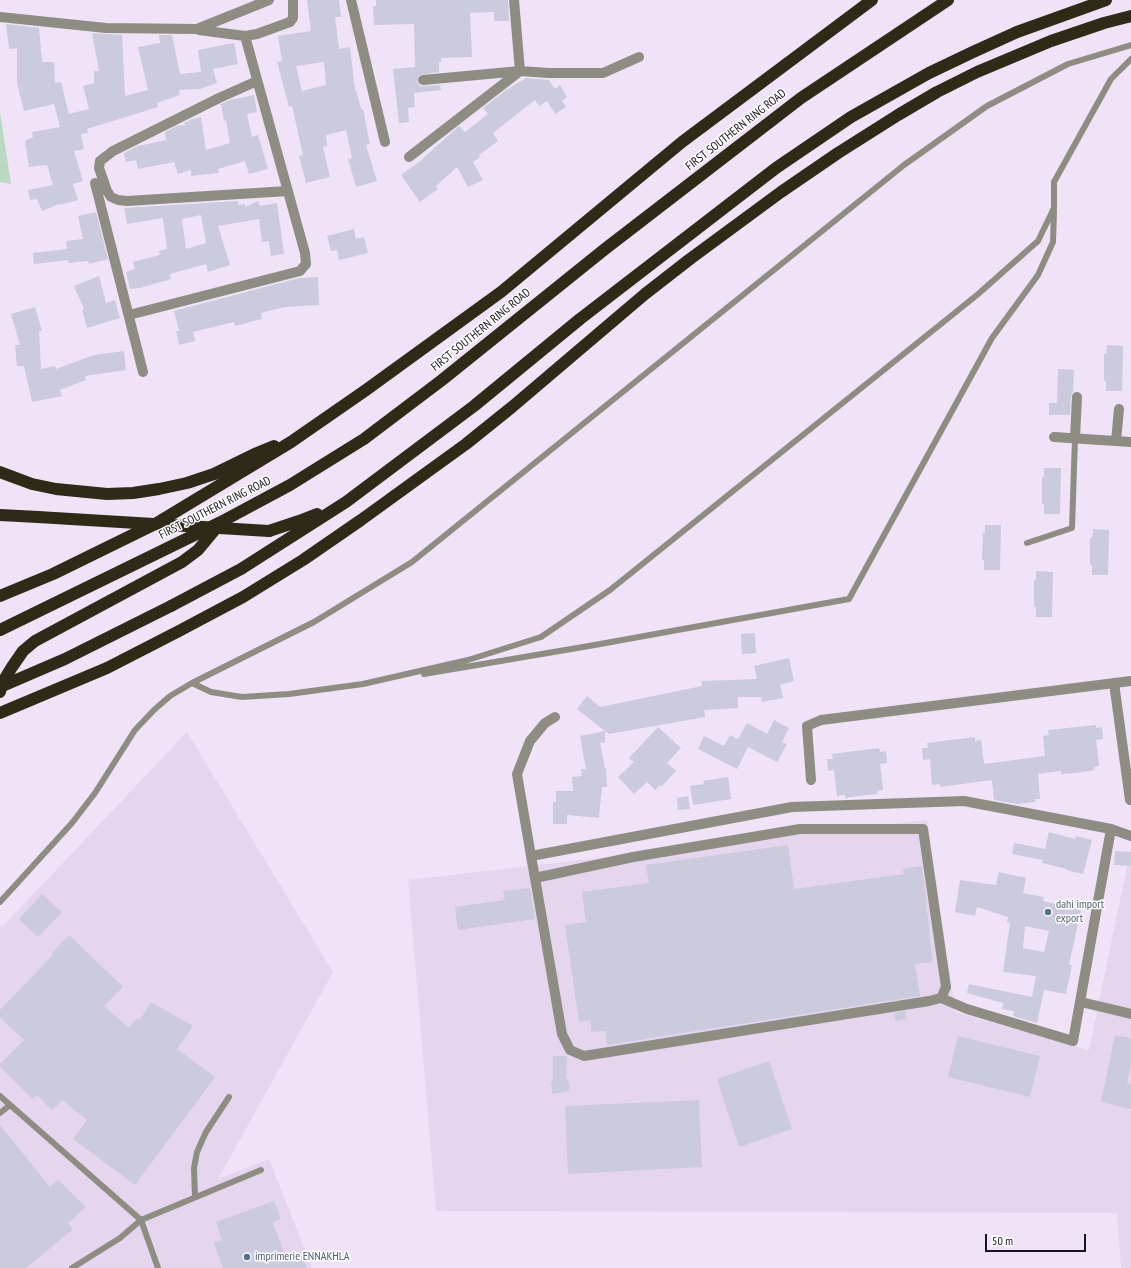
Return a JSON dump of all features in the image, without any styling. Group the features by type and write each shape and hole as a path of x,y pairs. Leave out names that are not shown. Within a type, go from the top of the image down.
{"highway":[{"name":"FIRST SOUTHERN RING ROAD","path":"0,596 53,574 156,522 291,442 501,292 682,142 872,0"},
{"name":"FIRST SOUTHERN RING ROAD","path":"0,630 221,522 290,485 364,439 448,375 605,249 801,98 948,0"},
{"path":"1062,15 1089,0"},
{"path":"0,687 65,659 241,569 346,502 474,406 586,314 770,172 813,142 870,106 929,73 1011,35 1106,0"},
{"path":"0,713 107,668 243,597 303,560 419,479 512,407 657,285 781,192 838,153 937,92 977,72 1051,41 1104,23 1131,16"},
{"path":"0,472 32,484 56,489 107,494 133,493 187,483 214,474 263,450 291,442"},
{"path":"0,515 269,531 299,521 346,502"},
{"path":"0,692 2,683 12,666 23,651 35,641 182,562 198,550 221,522"}],"street":[{"path":"196,30 269,0"},
{"path":"0,17 106,28 196,30 245,36 257,34 290,22 293,18 293,0"},
{"path":"351,0 384,142"},
{"path":"514,0 520,71"},
{"path":"129,315 300,271 306,264 305,253 245,36"},
{"path":"423,80 520,71 549,73 602,73 639,57"},
{"path":"409,157 520,71"},
{"path":"257,81 112,150 100,161 99,168 106,191 111,197 118,200 288,191"},
{"path":"96,183 143,372"},
{"path":"1075,438 1077,397"},
{"path":"1116,441 1119,409"},
{"path":"1054,437 1131,442"},
{"path":"811,780 807,726 821,720 1131,681"},
{"path":"1114,683 1130,800 1131,799"},
{"path":"556,717 545,723 530,741 516,774 562,1034 570,1050 584,1056 941,998 967,1010 1073,1041 1111,829"},
{"path":"531,856 792,807 964,801 1111,829 1131,836"},
{"path":"535,878 633,857 800,829 923,829 946,987 941,998"},
{"path":"1081,1002 1131,1014"}],"lane":[{"path":"0,902 77,817 96,793 135,730 170,696 192,683 314,622 412,562 904,165 987,106 1068,64 1131,45"},
{"path":"192,683 211,692 242,697 288,694 363,684 589,646 849,599 992,338 1038,275 1053,242 1054,182 1111,79 1131,59"},
{"path":"363,684 468,660 541,637 610,590 977,296 1038,241 1054,208"},
{"path":"1027,543 1072,528 1075,438"},
{"path":"0,1096 141,1220 158,1268"},
{"path":"195,1197 194,1168 197,1152 206,1132 229,1097"},
{"path":"0,1114 10,1105"},
{"path":"72,1268 120,1238 141,1220 261,1170"}],"shaded area":[{"path":"187,732 333,972 218,1179 269,1159 312,1268 0,1268 0,926 2,927"},
{"path":"927,820 955,1012 1089,1050 1131,847 1131,1268 1121,1268 1117,1213 436,1211 408,880"}],"green space":[{"path":"0,112 11,184 0,182"}],"building":[{"path":"307,0 339,0 341,17 335,17 339,49 350,47 355,90 361,109 363,109 370,144 366,145 377,181 356,187 348,159 352,158 346,130 326,135 327,146 323,147 330,177 306,183 299,156 303,155 292,106 289,107 277,62 282,61 278,36 311,31","holes":["324,62 326,85 302,91 296,66"]},
{"path":"376,0 508,0 509,21 494,21 494,12 470,13 472,57 441,58 441,62 439,62 439,72 419,75 417,81 420,86 440,85 441,90 414,93 415,107 408,108 409,122 399,123 393,69 415,67 414,24 374,25 373,6 376,6"},
{"path":"6,24 39,28 42,62 54,62 55,83 61,82 69,114 89,109 83,86 94,83 94,71 99,71 92,33 122,35 125,96 148,90 138,47 160,43 159,35 172,35 180,74 201,72 198,50 234,43 238,64 213,69 217,83 200,89 179,90 180,95 157,103 158,107 87,129 88,133 81,134 84,149 74,151 83,181 73,184 78,200 59,204 42,211 37,199 30,200 28,190 53,185 47,165 29,167 25,141 33,137 32,132 60,127 54,104 24,111 17,83 17,48 9,49"},
{"path":"526,78 549,80 555,89 560,85 567,97 562,101 566,107 555,114 547,101 539,106 535,100 493,133 498,141 479,155 480,157 473,162 483,180 468,187 457,167 436,186 438,189 420,202 401,175 420,161 459,126 465,132 488,114 483,108 506,90"},
{"path":"254,95 257,112 247,114 252,137 258,135 268,169 249,174 245,161 218,169 219,173 191,176 191,170 178,174 174,162 138,169 136,160 126,162 124,153 138,146 166,140 165,132 177,126 185,125 184,123 192,119 201,117 206,150 230,143 226,120 224,121 221,104 230,100"},
{"path":"238,201 238,205 245,204 245,207 258,201 260,206 277,203 284,254 271,256 269,241 262,242 259,219 218,226 230,265 208,272 206,264 170,274 171,279 140,288 130,289 126,272 135,269 133,262 160,255 159,251 167,249 163,218 127,224 124,208","holes":["201,215 206,243 186,249 182,219"]},
{"path":"96,212 108,259 89,264 88,261 69,263 68,260 34,264 33,253 67,249 66,241 83,239 78,216"},
{"path":"354,229 356,239 364,237 368,253 339,260 337,250 331,251 327,236"},
{"path":"99,276 106,303 115,300 120,318 87,328 82,310 84,309 74,286"},
{"path":"318,277 319,305 285,307 261,313 262,319 235,326 234,322 193,332 195,341 179,345 176,331 179,331 174,311 299,278"},
{"path":"35,307 42,331 39,331 41,369 55,366 56,369 94,355 124,351 126,370 85,376 86,380 60,390 62,396 32,402 24,366 17,366 15,345 20,345 11,314"},
{"path":"1107,345 1123,346 1122,391 1106,391 1106,381 1104,381 1104,354 1106,354"},
{"path":"1058,369 1074,370 1070,415 1049,415 1049,403 1057,403"},
{"path":"1044,468 1061,468 1060,514 1044,514 1044,504 1042,504 1042,477 1044,477"},
{"path":"985,525 1001,525 1000,570 984,570 984,560 982,560 983,533 985,533"},
{"path":"1093,529 1109,530 1108,575 1092,575 1092,565 1090,565 1090,538 1092,538"},
{"path":"1036,571 1053,572 1052,617 1036,617 1036,607 1034,607 1034,580 1036,580"},
{"path":"755,633 756,653 742,654 741,634"},
{"path":"789,658 794,681 780,685 783,698 762,702 761,697 738,697 738,708 704,710 705,717 609,734 577,709 587,696 600,707 702,686 702,681 757,679 754,666"},
{"path":"774,720 789,728 782,742 787,744 777,762 748,747 737,769 698,749 704,736 724,746 730,735 738,739 747,723 767,734"},
{"path":"1096,725 1096,728 1102,727 1103,739 1096,740 1099,766 1094,767 1094,770 1075,773 1061,774 1061,771 1038,774 1040,799 1035,799 1035,802 1017,804 994,800 992,780 940,787 940,784 932,785 930,759 923,760 922,748 928,748 927,743 975,737 975,741 981,740 984,764 1045,756 1043,736 1049,735 1048,730"},
{"path":"658,727 681,748 667,763 676,771 661,787 660,785 655,790 647,782 634,794 618,777 634,762 629,758"},
{"path":"605,731 605,742 600,743 606,768 607,787 602,787 599,818 567,815 567,824 553,824 553,802 556,802 556,791 573,791 572,777 582,776 581,769 586,769 580,736"},
{"path":"879,748 880,752 886,751 887,763 880,764 883,790 877,791 878,794 845,798 845,795 837,796 834,770 828,771 827,759 833,759 832,754"},
{"path":"728,777 731,799 693,805 690,786 704,784 703,781"},
{"path":"688,796 690,809 678,810 677,798"},
{"path":"1049,832 1075,839 1076,836 1092,840 1083,874 1042,863 1043,860 1012,854 1014,843 1045,849"},
{"path":"788,845 794,889 904,874 903,869 922,866 933,962 915,964 920,996 607,1045 605,1031 591,1032 591,1020 579,1022 565,925 586,922 582,892 649,883 646,865"},
{"path":"1115,851 1131,852 1131,866 1114,865"},
{"path":"999,872 1026,878 1023,893 1044,897 1043,901 1081,910 1069,965 1072,965 1066,994 1044,990 1037,1023 1013,1016 1014,1011 1002,1009 1003,1003 967,993 969,984 1032,997 1036,976 1003,972 1010,923 1007,922 1008,917 977,907 975,916 955,912 960,880 996,885","holes":["1025,926 1049,931 1044,952 1023,948"]},
{"path":"530,888 535,919 458,930 455,907 505,900 503,891"},
{"path":"42,894 62,912 38,937 19,919"},
{"path":"69,935 123,987 104,1006 129,1028 137,1018 140,1020 151,1002 193,1026 177,1049 215,1077 135,1185 73,1139 87,1120 62,1100 52,1110 37,1095 33,1099 0,1067 0,1064 24,1040 0,1017 0,1010 53,955 51,954"},
{"path":"905,1011 906,1019 896,1021 894,1013"},
{"path":"1115,1035 1131,1038 1131,1065 1127,1083 1131,1084 1131,1109 1101,1102"},
{"path":"958,1036 1040,1056 1030,1097 948,1077"},
{"path":"553,1056 567,1056 566,1079 568,1079 570,1091 552,1094 551,1082 553,1081"},
{"path":"769,1061 792,1129 739,1147 717,1079"},
{"path":"699,1100 702,1167 568,1174 565,1106"},
{"path":"0,1125 50,1187 58,1180 86,1207 68,1223 73,1229 26,1268 0,1268"},
{"path":"274,1201 281,1219 273,1222 287,1262 303,1256 307,1268 223,1268 214,1243 222,1240 216,1222"}],"place":[{"name":"dahi import export","path":"1048,912"},
{"name":"imprimerie ENNAKHLA","path":"247,1257"}]}
